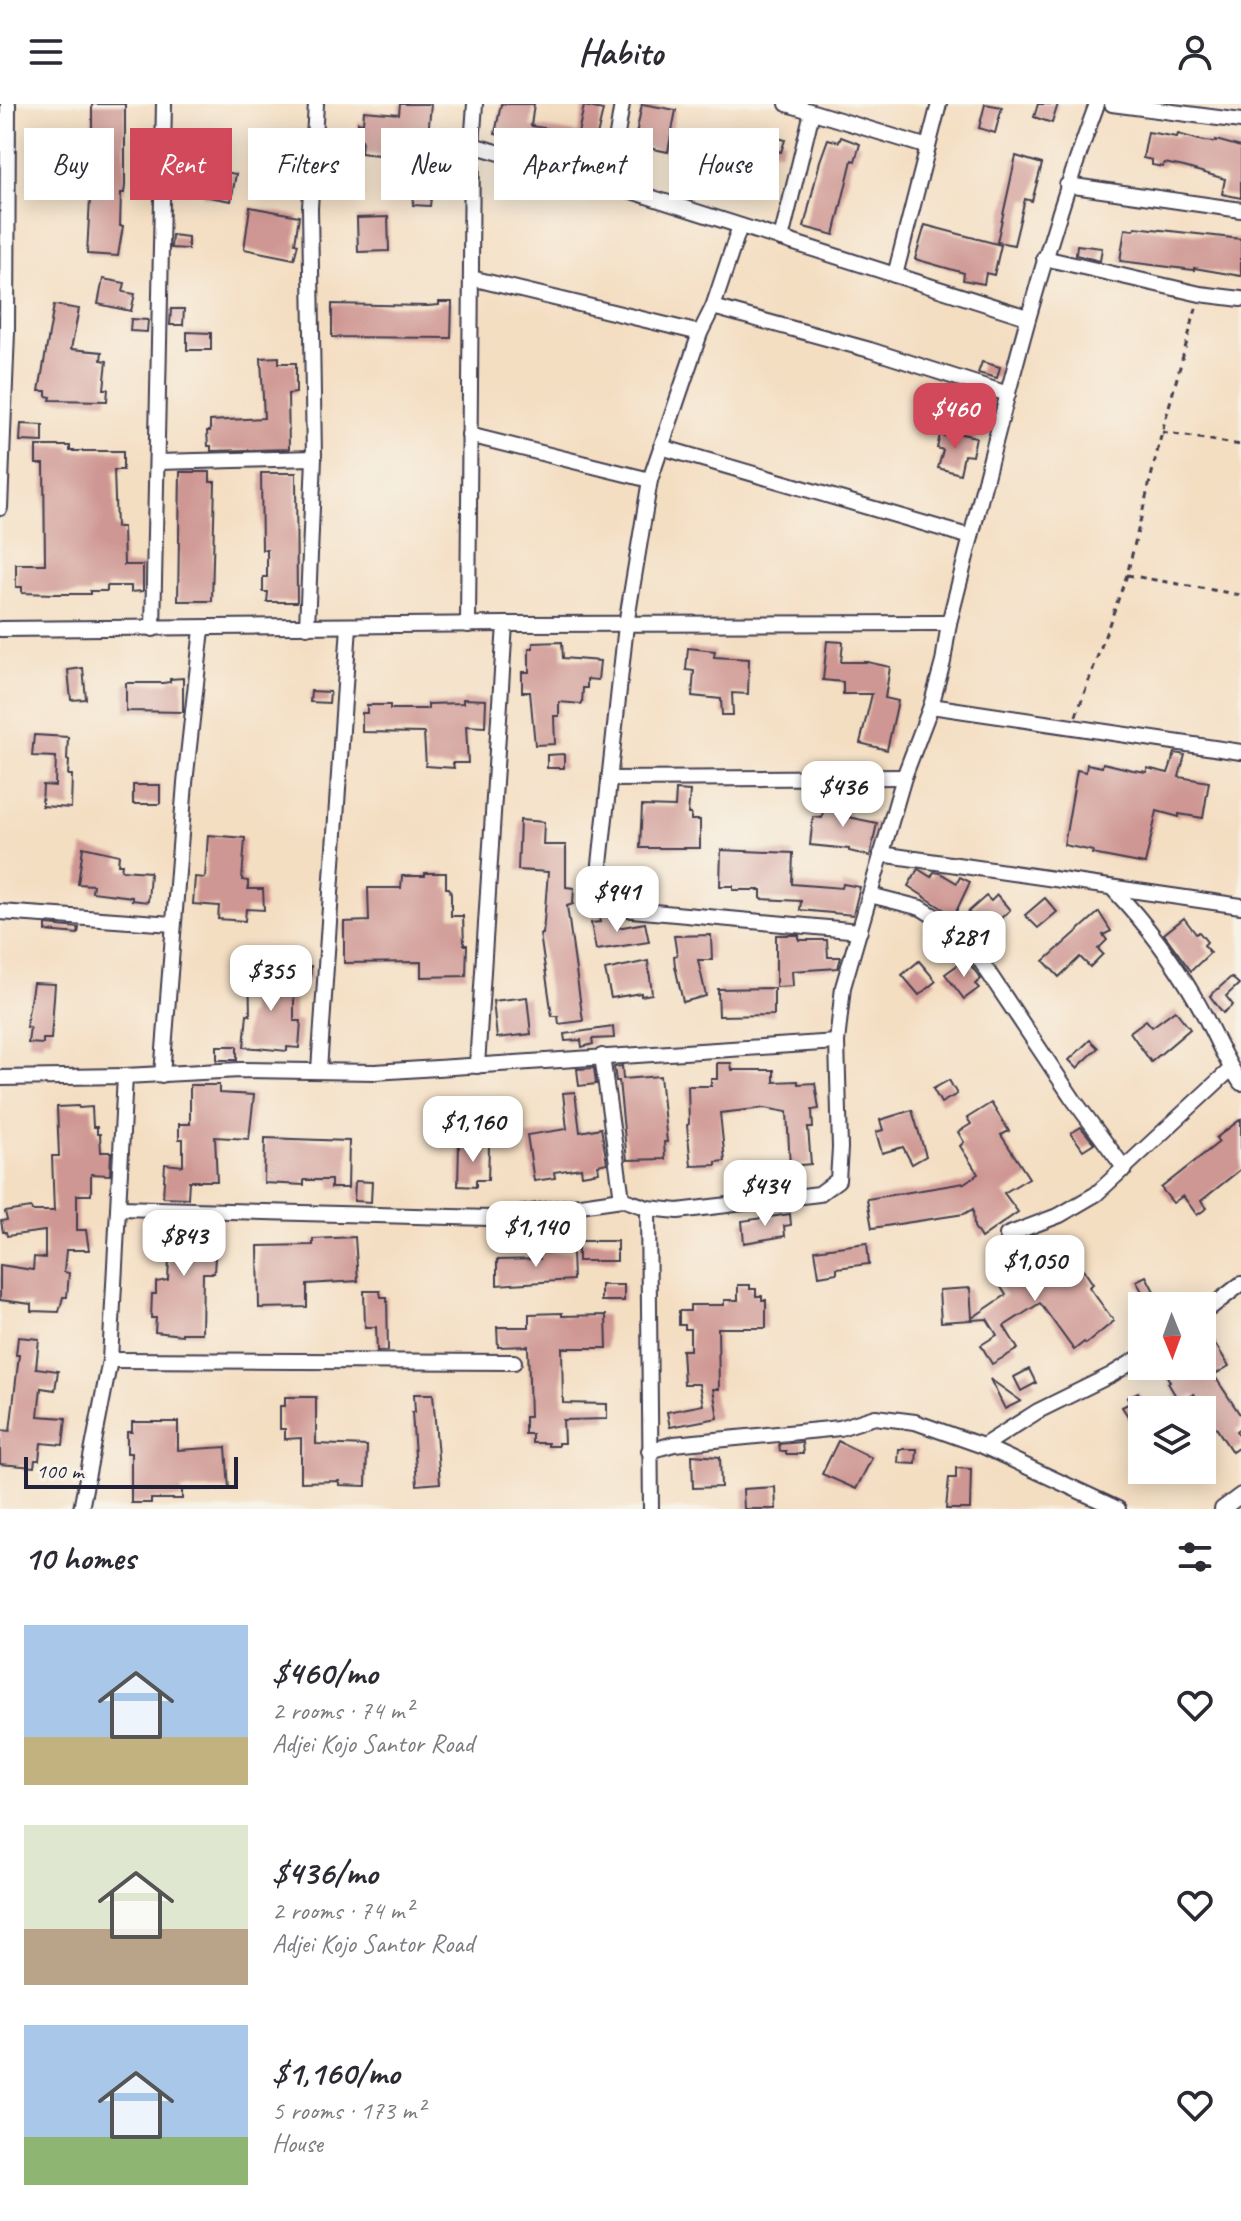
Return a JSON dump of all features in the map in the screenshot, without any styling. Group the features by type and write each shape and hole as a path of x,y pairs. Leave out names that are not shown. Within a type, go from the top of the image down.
{"street":[{"path":"0,508 7,332 8,104"},
{"path":"153,629 164,104"},
{"path":"307,627 314,458 310,208 316,104"},
{"path":"473,128 475,104"},
{"path":"618,128 622,104"},
{"path":"787,104 928,147"},
{"path":"895,275 939,104"},
{"path":"120,1208 490,1218 622,1199 648,1208 678,1211 819,1194 838,1180 837,1042 843,987 904,777 931,706 943,662 949,623 1027,317 1067,185 1097,104"},
{"path":"1112,104 1241,121"},
{"path":"781,239 812,112"},
{"path":"1067,185 1241,210"},
{"path":"653,198 1027,317"},
{"path":"468,625 472,200"},
{"path":"740,226 650,480 626,625 600,864 603,881 618,903 632,910 860,931"},
{"path":"1044,258 1200,294 1241,299"},
{"path":"471,278 700,333"},
{"path":"713,307 870,350 1008,394"},
{"path":"469,435 650,480"},
{"path":"661,447 971,537"},
{"path":"157,462 314,458"},
{"path":"0,629 949,623"},
{"path":"477,1066 505,624"},
{"path":"319,1070 349,626"},
{"path":"162,1075 185,783 202,629"},
{"path":"931,706 1241,752"},
{"path":"609,779 904,777"},
{"path":"881,854 1241,906"},
{"path":"1114,890 1147,925 1197,1001 1241,1083"},
{"path":"870,895 921,908 952,927 980,960 1064,1087 1125,1169"},
{"path":"0,912 173,924"},
{"path":"0,1078 240,1070 375,1072 837,1042"},
{"path":"602,1056 622,1199"},
{"path":"1007,1235 1060,1215 1096,1194 1231,1069"},
{"path":"81,1509 110,1360 125,1076"},
{"path":"648,1208 651,1509"},
{"path":"1216,1303 1241,1284"},
{"path":"110,1360 514,1362"},
{"path":"983,1446 1038,1411 1128,1365"},
{"path":"649,1451 674,1444 840,1428 875,1417 915,1422 983,1446 1118,1509"},
{"path":"1228,1508 1241,1495"}],"path":[{"path":"1072,727 1127,575 1200,294"},
{"path":"1162,432 1241,445"},
{"path":"1127,575 1241,595"}],"building":[{"path":"92,104 125,104 125,186 124,193 121,193 120,226 123,226 118,256 87,254 90,200 114,200 114,128 92,128"},
{"path":"400,104 431,104 429,128 381,128 381,155 365,153 365,128 358,128 358,122 363,123 364,111 399,114"},
{"path":"501,104 534,104 531,126 544,128 496,128"},
{"path":"642,104 676,110 673,128 669,128 668,152 653,149 653,128 637,128"},
{"path":"985,104 1002,107 995,133 979,128"},
{"path":"1038,104 1058,104 1052,123 1034,117"},
{"path":"584,106 603,110 599,128 579,128"},
{"path":"1148,132 1177,137 1178,134 1203,141 1216,140 1241,147 1241,198 1222,194 1225,179 1164,163 1163,167 1152,165 1152,160 1143,158"},
{"path":"841,137 860,144 855,161 852,160 834,235 804,227 828,139 839,142"},
{"path":"779,138 785,140 779,152"},
{"path":"1016,156 1042,164 1032,201 1025,199 1014,245 997,242"},
{"path":"232,173 236,174 232,196"},
{"path":"414,200 431,200 430,206 413,205"},
{"path":"250,207 299,216 294,259 244,249"},
{"path":"388,217 389,251 358,252 357,218"},
{"path":"925,225 1001,245 994,275 986,273 984,284 963,280 964,273 915,259"},
{"path":"1135,227 1241,239 1241,276 1120,261 1125,229 1134,230"},
{"path":"172,235 188,237 188,249 171,248"},
{"path":"1077,245 1102,248 1100,261 1076,255"},
{"path":"103,279 125,283 123,292 135,294 131,311 98,304"},
{"path":"439,302 452,302 451,338 332,337 332,304 427,306 439,305"},
{"path":"54,305 79,309 71,349 102,352 101,360 107,361 104,389 108,389 107,401 50,400 46,391 39,391"},
{"path":"171,309 184,309 183,325 170,325"},
{"path":"131,319 148,320 147,332 130,331"},
{"path":"187,332 211,333 211,350 187,350"},
{"path":"279,357 279,363 296,363 296,393 288,394 289,449 211,451 207,431 210,431 210,421 264,418 261,358"},
{"path":"982,362 1000,367 997,378 978,373"},
{"path":"21,424 43,425 43,442 20,441"},
{"path":"952,432 976,437 972,456 964,455 960,474 938,468 943,450 937,448 940,435 951,437"},
{"path":"36,446 70,446 70,451 123,451 123,470 114,470 116,527 123,527 124,565 143,565 143,591 131,592 131,586 107,586 107,591 90,591 90,594 22,593 22,587 16,587 16,564 45,564 44,464 36,464"},
{"path":"180,472 210,472 210,482 215,482 212,601 178,601"},
{"path":"261,473 296,473 297,602 267,602 268,592 263,592 263,577 267,577 267,550 262,550"},
{"path":"827,641 843,642 841,662 867,662 890,667 885,698 898,701 887,750 860,743 872,694 843,694 843,682 823,680"},
{"path":"562,642 563,658 600,661 598,680 587,679 582,704 559,702 559,716 554,716 555,744 535,745 530,692 522,692 522,672 529,672 529,648 533,648 533,643"},
{"path":"688,648 715,651 714,657 749,659 748,694 732,693 733,715 722,715 721,699 692,696 694,671 686,670"},
{"path":"83,668 86,699 71,700 68,670"},
{"path":"183,678 183,712 126,711 126,683 163,683"},
{"path":"311,691 330,692 329,703 310,702"},
{"path":"463,699 486,700 485,727 466,726 468,763 453,763 454,768 426,766 424,733 362,732 362,713 367,713 367,705 390,705 390,709 428,709 428,704 463,703"},
{"path":"34,735 68,737 71,808 42,806 43,785 55,786 56,757 32,756"},
{"path":"1175,753 1185,755 1179,777 1209,782 1203,818 1179,814 1179,817 1157,811 1145,864 1064,845 1077,770 1086,772 1087,764 1102,767 1103,763 1168,773"},
{"path":"564,754 564,768 547,768 547,755"},
{"path":"133,785 160,785 160,804 133,804"},
{"path":"676,790 690,791 688,814 691,814 691,820 700,820 700,848 640,848 642,806 675,807"},
{"path":"832,795 851,797 848,817 877,823 870,856 849,849 810,845 813,817 822,818 823,810 830,811"},
{"path":"520,820 544,822 543,845 566,845 566,887 574,888 573,904 567,906 583,1021 559,1024 558,1016 552,1016 540,934 543,934 548,872 518,870"},
{"path":"208,835 245,838 242,880 248,881 248,889 263,889 264,910 246,909 245,921 218,919 219,906 193,904 195,877 205,878"},
{"path":"83,847 119,855 121,870 150,872 148,902 92,892 93,885 78,884"},
{"path":"721,850 793,853 792,884 860,887 853,915 800,910 801,901 761,899 761,890 733,890 733,886 720,886"},
{"path":"918,869 931,877 934,872 957,883 960,877 970,882 954,916 908,886"},
{"path":"425,873 446,873 446,888 451,894 451,916 463,916 464,945 467,945 466,976 421,977 421,962 344,963 344,922 369,921 368,888 401,888 402,876 425,876"},
{"path":"997,895 1010,910 986,932 968,912 986,896 991,901"},
{"path":"1045,898 1057,912 1038,928 1025,915"},
{"path":"1099,912 1111,931 1103,935 1107,940 1098,949 1103,954 1090,967 1080,957 1059,977 1044,961"},
{"path":"614,913 617,928 645,923 649,942 596,950 591,923 600,922 599,916"},
{"path":"1184,918 1196,934 1199,932 1207,942 1204,945 1210,953 1191,971 1164,934"},
{"path":"46,925 79,928 78,934 46,931"},
{"path":"711,935 712,960 698,960 706,996 683,1002 675,966 674,936"},
{"path":"776,935 799,935 799,940 827,940 828,957 841,957 838,968 792,971 793,986 776,987"},
{"path":"966,959 981,979 975,984 979,988 964,999 945,974"},
{"path":"648,961 652,994 611,998 605,970"},
{"path":"919,961 936,981 919,995 902,975"},
{"path":"249,963 266,963 266,983 294,983 294,1021 301,1021 299,1048 287,1047 287,1051 244,1047 247,1014 250,1015"},
{"path":"311,966 310,980 288,979 287,967"},
{"path":"1231,977 1239,984 1226,996 1233,1005 1223,1013 1210,996"},
{"path":"33,983 55,984 51,1039 43,1039 43,1044 28,1043 30,1027 26,1027"},
{"path":"774,988 774,1015 719,1016 718,989"},
{"path":"527,997 531,1034 497,1038 493,1001"},
{"path":"1175,1010 1190,1029 1151,1062 1130,1032 1146,1020 1152,1027"},
{"path":"613,1027 614,1038 592,1039 593,1044 582,1047 581,1040 565,1041 564,1034"},
{"path":"1090,1040 1098,1048 1077,1068 1069,1060"},
{"path":"217,1046 237,1046 237,1060 217,1060"},
{"path":"717,1063 731,1063 732,1070 774,1070 774,1082 815,1083 819,1109 812,1110 813,1128 808,1128 811,1164 790,1166 787,1112 765,1108 720,1113 725,1161 716,1162 716,1165 691,1166 687,1125 688,1086 711,1086 711,1079 717,1079"},
{"path":"622,1066 623,1079 660,1076 667,1142 664,1142 665,1159 627,1160 619,1081 616,1081 614,1067"},
{"path":"594,1068 596,1084 579,1086 577,1069"},
{"path":"949,1080 957,1094 941,1103 933,1089"},
{"path":"190,1085 219,1085 219,1093 254,1095 249,1139 215,1137 217,1181 189,1181 188,1198 163,1197 165,1164 183,1166 183,1139 179,1139 179,1124 190,1124"},
{"path":"575,1092 580,1132 601,1128 607,1163 598,1165 599,1172 582,1175 581,1168 554,1172 555,1178 534,1181 527,1135 567,1129 563,1093"},
{"path":"447,1101 462,1101 461,1130 446,1130"},
{"path":"991,1103 1009,1131 1001,1135 1029,1178 1004,1193 1018,1212 981,1238 974,1227 973,1209 964,1214 872,1228 867,1199 964,1183 978,1174 960,1146 964,1142 958,1132 971,1124 967,1118"},
{"path":"57,1107 92,1107 93,1127 97,1127 97,1134 100,1134 101,1152 111,1152 110,1175 91,1174 91,1195 77,1195 77,1230 86,1230 89,1250 66,1250 64,1272 69,1273 67,1297 63,1297 59,1312 31,1311 31,1304 0,1300 0,1265 33,1270 34,1257 45,1258 45,1231 7,1236 1,1221 7,1220 5,1212 31,1208 32,1211 54,1211 52,1156 59,1156"},
{"path":"912,1110 926,1156 912,1164 903,1147 882,1153 876,1132 883,1130 880,1120"},
{"path":"1241,1119 1241,1169 1201,1201 1207,1208 1197,1215 1183,1196 1173,1203 1161,1188 1219,1142 1216,1138"},
{"path":"1081,1127 1094,1143 1083,1150 1071,1133"},
{"path":"265,1138 349,1141 348,1188 331,1188 331,1180 304,1180 304,1185 264,1183"},
{"path":"459,1144 489,1145 488,1180 476,1180 476,1187 458,1186"},
{"path":"355,1181 372,1182 371,1202 354,1201"},
{"path":"790,1214 791,1225 784,1226 785,1236 744,1243 742,1221"},
{"path":"171,1222 217,1224 214,1273 203,1273 202,1333 182,1335 155,1332 156,1318 151,1318 156,1282 168,1280 169,1259 161,1259 162,1243 170,1244"},
{"path":"355,1237 358,1281 307,1284 307,1307 259,1308 258,1246 313,1245 313,1239"},
{"path":"578,1241 617,1241 617,1261 578,1261"},
{"path":"867,1243 869,1264 837,1268 837,1273 819,1276 815,1250"},
{"path":"1069,1248 1093,1284 1089,1287 1114,1321 1086,1344 1084,1342 1074,1350 1040,1303 1004,1326 1018,1349 992,1364 981,1345 997,1335 987,1319 941,1322 939,1290 970,1288 972,1318 1006,1295 988,1267 1004,1257 1019,1280"},
{"path":"572,1252 573,1280 497,1285 497,1260 540,1259 540,1253"},
{"path":"1146,1276 1154,1292 1142,1292 1136,1281"},
{"path":"601,1285 624,1285 624,1301 601,1301"},
{"path":"738,1285 750,1285 750,1289 756,1289 756,1296 766,1300 766,1328 718,1328 719,1389 713,1389 718,1418 670,1427 667,1412 703,1405 699,1384 684,1384 682,1350 690,1350 690,1329 679,1325 679,1311 690,1311 690,1305 724,1305 724,1300 738,1300"},
{"path":"364,1291 380,1291 381,1297 387,1297 388,1351 377,1351 376,1327 365,1327"},
{"path":"562,1313 562,1316 606,1315 607,1348 562,1348 563,1403 607,1404 607,1419 563,1420 564,1443 548,1446 548,1443 532,1443 532,1434 525,1434 525,1417 530,1417 528,1346 498,1347 497,1327 529,1327 529,1314"},
{"path":"18,1337 39,1339 36,1368 58,1371 55,1390 41,1388 38,1416 66,1418 63,1445 41,1443 39,1460 35,1460 34,1467 0,1464 0,1430 10,1431 19,1355 16,1355"},
{"path":"1216,1345 1229,1366 1216,1374"},
{"path":"1029,1369 1036,1383 1021,1391 1014,1377"},
{"path":"1216,1378 1241,1416 1241,1427 1236,1431 1241,1446 1232,1452 1216,1428 1216,1396 1176,1396 1170,1382"},
{"path":"990,1379 1021,1401 1005,1409"},
{"path":"414,1394 433,1394 440,1483 417,1485 412,1412 415,1412"},
{"path":"285,1397 316,1397 316,1444 367,1446 366,1486 339,1485 339,1481 301,1482 301,1438 285,1439 285,1429 280,1429 280,1406 285,1406"},
{"path":"132,1422 178,1422 178,1450 226,1447 229,1489 182,1490 182,1499 151,1499 151,1503 131,1503 131,1453 127,1453 127,1432 132,1432"},
{"path":"838,1441 872,1458 856,1489 822,1474"},
{"path":"802,1442 803,1454 780,1451 779,1444"},
{"path":"899,1449 917,1449 916,1464 898,1463"},
{"path":"692,1455 720,1457 721,1487 693,1488"},
{"path":"956,1468 971,1469 970,1509 946,1509 949,1478 956,1478"},
{"path":"775,1487 776,1509 744,1509 743,1489"}]}
